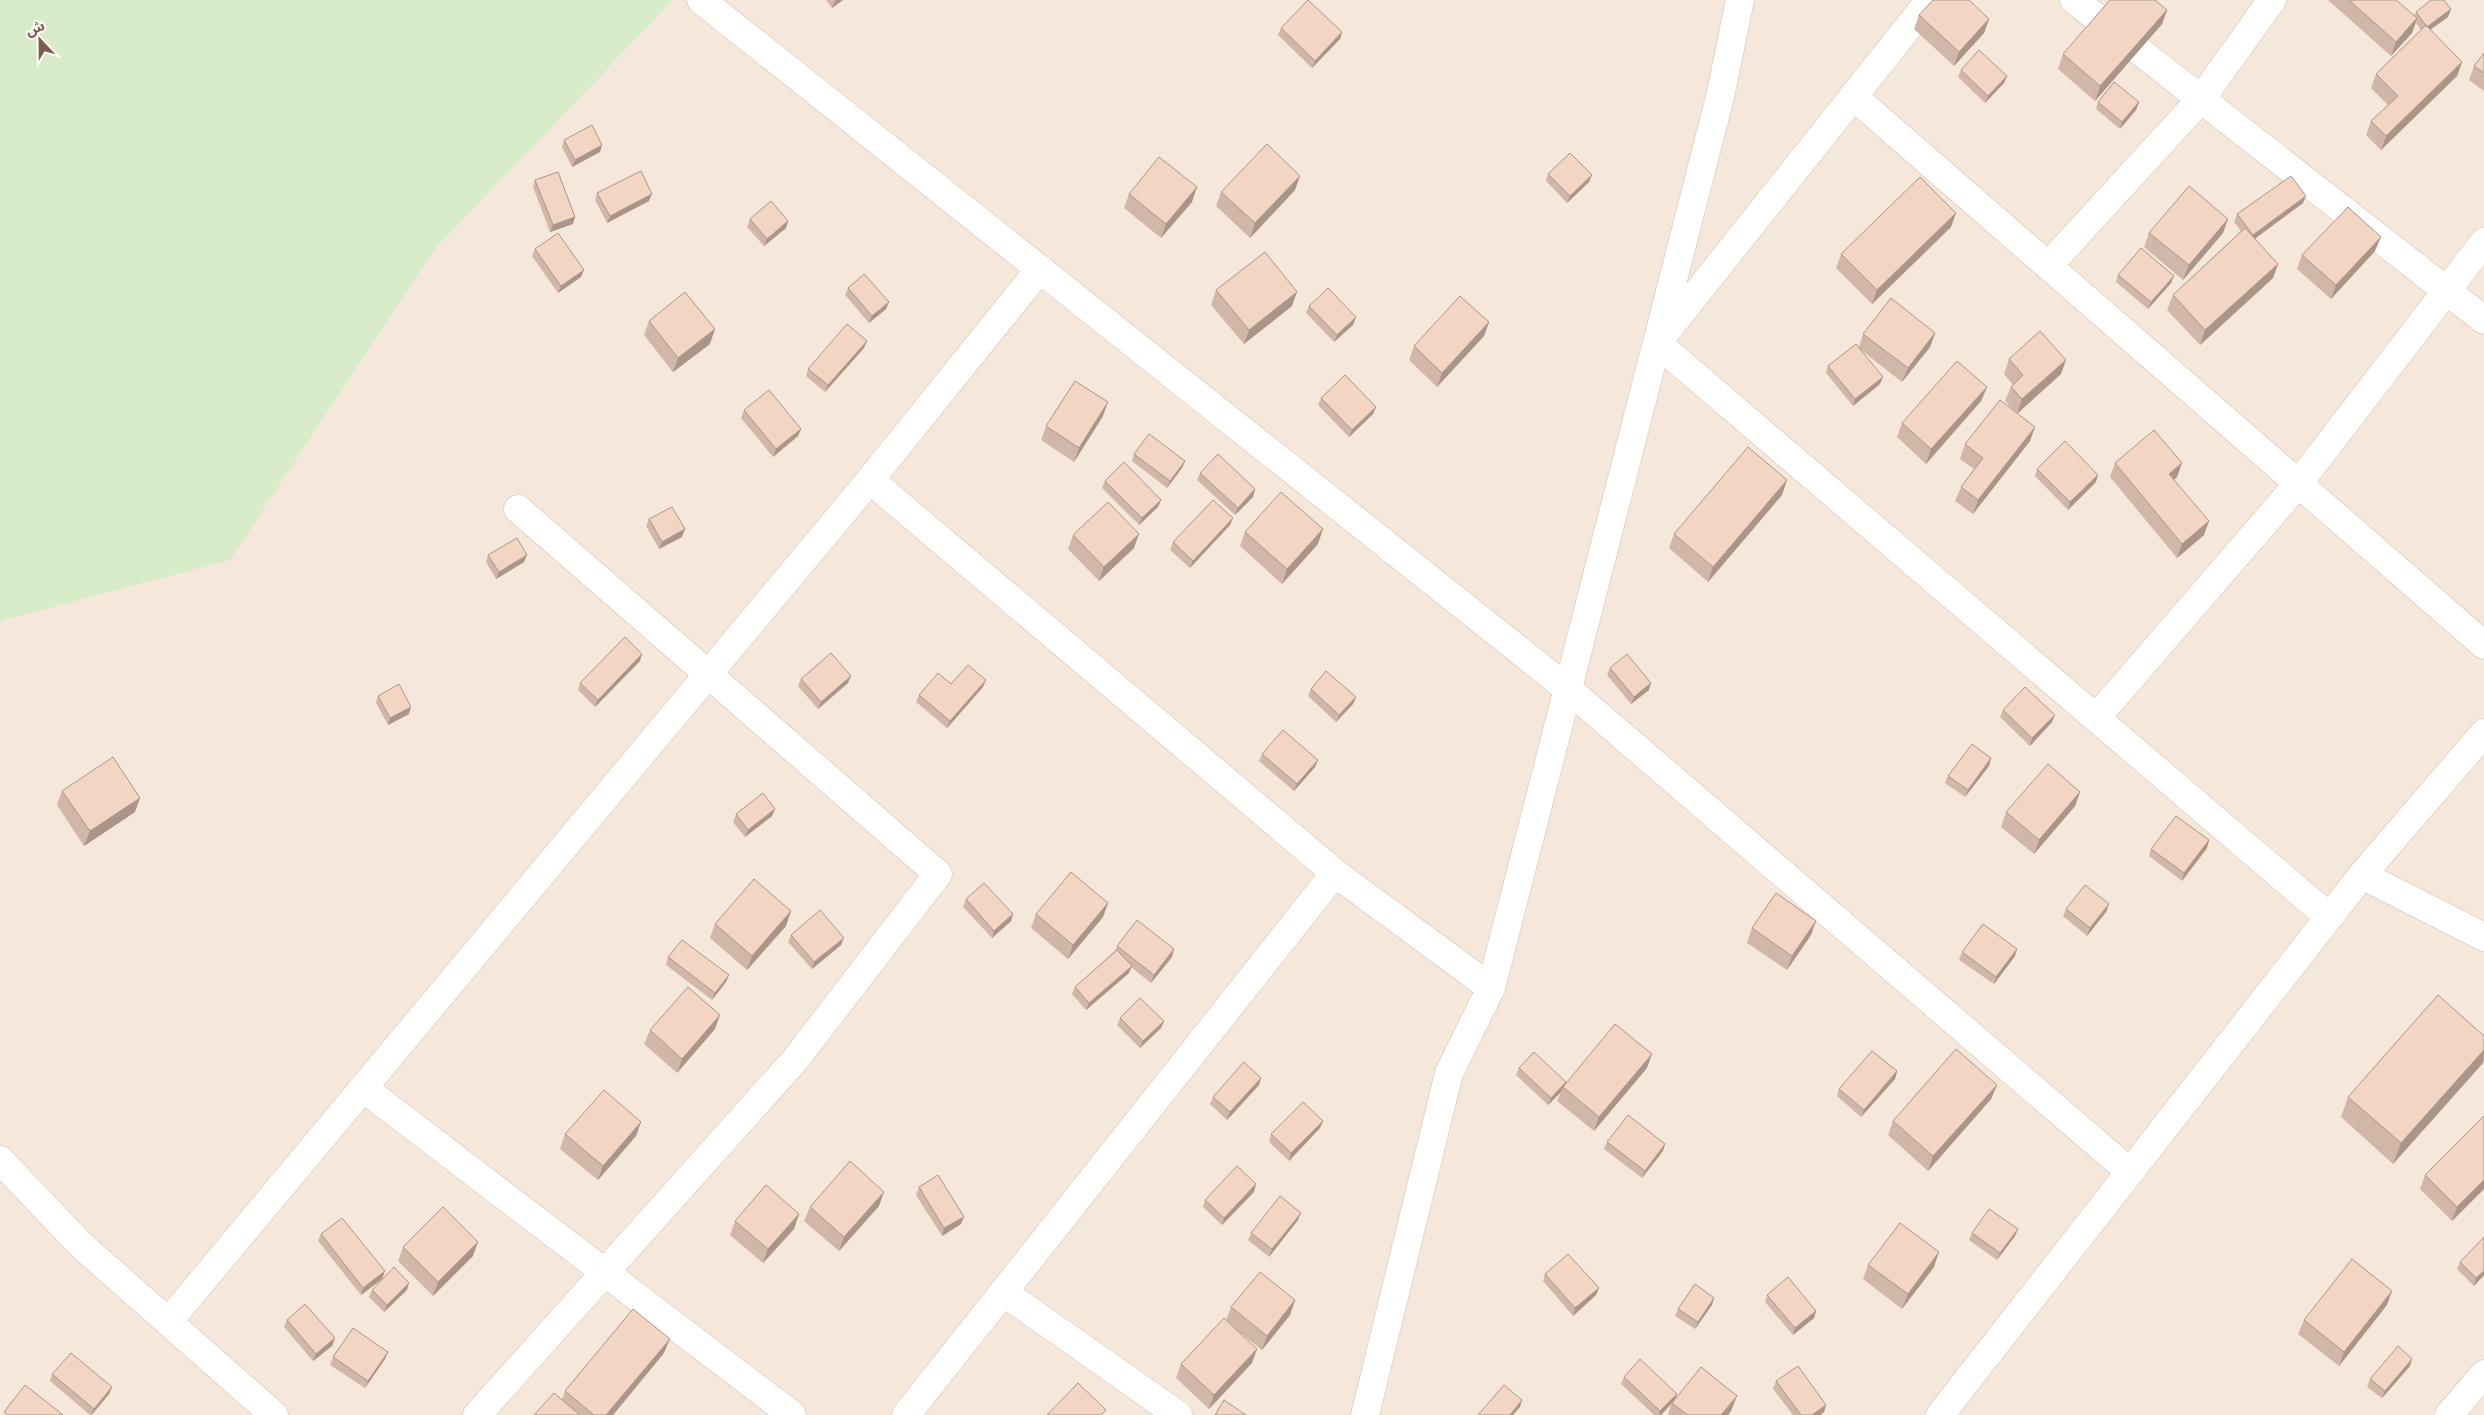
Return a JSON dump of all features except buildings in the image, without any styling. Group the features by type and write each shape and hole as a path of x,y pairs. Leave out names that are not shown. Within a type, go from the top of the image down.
{"street":[{"path":"701,0 1568,689 2130,1172"},
{"path":"1365,1415 1449,1073 1492,988 1720,97 1740,0"},
{"path":"1657,343 1930,0"},
{"path":"2074,0 2484,320"},
{"path":"2048,266 2201,99 2272,0"},
{"path":"1853,96 2484,645"},
{"path":"2096,718 2298,484 2484,242"},
{"path":"168,1322 870,480 1040,270"},
{"path":"1657,343 2329,917"},
{"path":"870,480 1335,873 1492,988"},
{"path":"477,1415 795,1060 938,874 709,673 518,509"},
{"path":"1940,1415 2362,875 2484,733"},
{"path":"906,1415 1335,873"},
{"path":"2362,875 2484,937"},
{"path":"363,1088 792,1415"},
{"path":"0,1160 81,1245 274,1415"},
{"path":"1003,1292 1178,1415"},
{"path":"2449,1415 2484,1374"}],"shaded area":[{"path":"0,0 2484,0 2484,1415 0,1415"}],"green space":[{"path":"0,0 673,0 434,250 230,560 0,621"}]}
